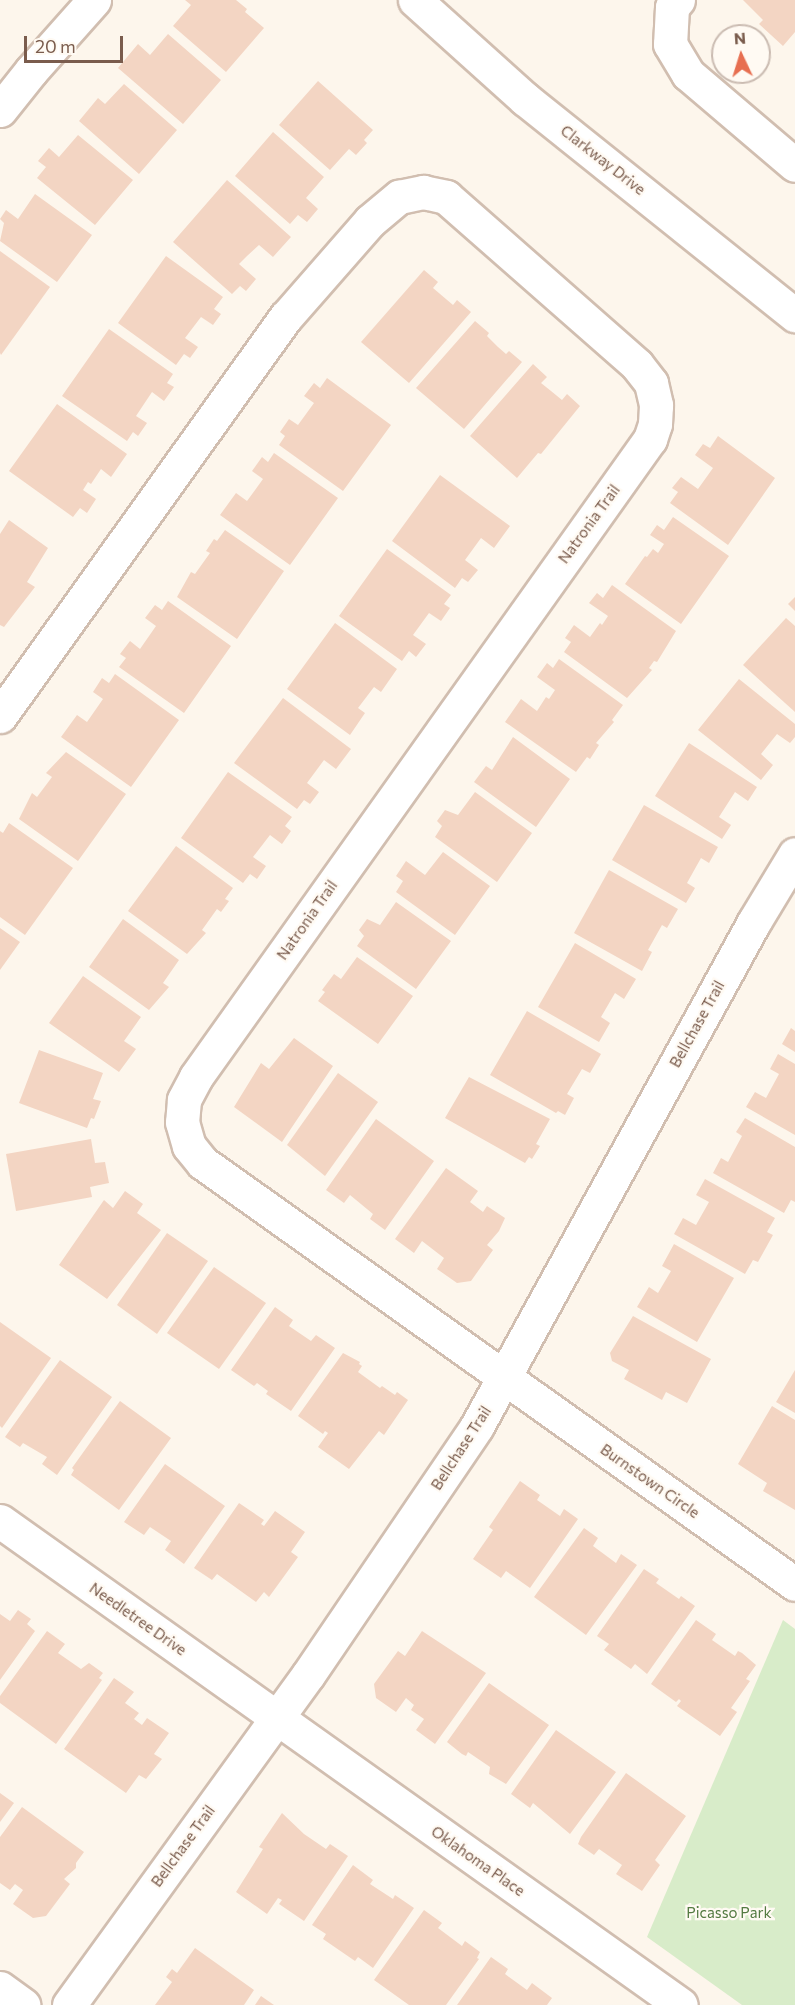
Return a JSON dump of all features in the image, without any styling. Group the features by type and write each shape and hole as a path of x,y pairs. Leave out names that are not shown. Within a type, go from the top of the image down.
{"street":[{"path":"0,110 94,0"},
{"name":"Clarkway Drive","path":"415,0 525,99 795,315"},
{"path":"678,0 672,7 670,44 688,74 795,165"},
{"name":"Natronia Trail","path":"0,716 286,317 370,221 399,197 423,192 446,197 637,366 651,383 656,405 655,424 650,439 202,1068 184,1100 182,1122 189,1146 203,1163 504,1378"},
{"name":"Bellchase Trail","path":"69,2005 308,1675 471,1436 680,1054 795,854"},
{"name":"Burnstown Circle","path":"504,1378 795,1584"},
{"name":"Needletree Drive","path":"0,1521 276,1717"},
{"name":"Oklahoma Place","path":"276,1717 681,2005"},
{"path":"0,1988 23,2005"}],"green space":[{"name":"Picasso Park","path":"783,1620 795,1629 795,2005 742,2005 647,1937"}],"building":[{"path":"185,0 236,0 247,9 245,12 264,28 226,72 173,26 191,5"},
{"path":"743,0 795,0 795,32 783,46 771,35 771,24 759,24 763,20"},
{"path":"168,34 221,80 183,124 118,68 138,44 150,55"},
{"path":"318,81 373,130 364,140 367,143 356,155 349,149 330,170 279,125"},
{"path":"124,84 177,130 139,174 79,121 98,98 105,104"},
{"path":"273,132 324,177 306,198 318,209 307,222 298,215 290,224 235,176"},
{"path":"78,135 133,180 95,225 37,178 46,167 38,161 49,148 59,157"},
{"path":"227,180 291,237 273,257 259,245 247,256 239,264 256,279 246,291 240,286 232,294 173,242"},
{"path":"35,194 92,235 57,282 0,241 4,223 0,219 6,210 18,219"},
{"path":"0,251 50,287 1,355 0,353"},
{"path":"166,256 223,297 214,309 221,314 213,325 201,317 185,338 198,347 190,358 184,354 176,365 118,323"},
{"path":"424,270 438,282 433,288 453,305 457,300 471,312 409,383 361,342"},
{"path":"475,321 489,333 487,336 506,354 509,351 522,362 464,429 416,388"},
{"path":"109,329 173,374 167,383 174,387 164,401 152,392 136,416 147,423 138,436 133,432 127,441 62,396"},
{"path":"533,364 547,377 541,383 562,400 567,394 580,406 541,454 538,453 517,478 470,436"},
{"path":"327,378 391,425 343,491 279,445 285,436 280,432 289,419 298,425 314,403 304,396 314,383 320,388"},
{"path":"57,404 127,454 111,477 101,469 91,484 88,482 83,490 96,499 87,513 80,508 73,517 9,471"},
{"path":"718,436 775,478 728,545 670,503 678,492 672,488 681,477 698,489 713,468 695,455 703,444 710,448"},
{"path":"274,453 338,498 290,565 220,515 236,493 247,501 263,479 252,471 262,457 268,462"},
{"path":"440,475 510,526 494,548 481,538 465,560 478,570 468,582 462,578 455,588 392,541"},
{"path":"673,517 729,556 681,624 625,584 645,556 647,557 653,549 658,553 664,544 650,535 657,525 664,530"},
{"path":"9,520 48,548 27,582 35,587 4,627 0,625 0,534"},
{"path":"225,530 284,571 237,639 177,597 191,572 195,574 210,553 206,551 214,539 217,541"},
{"path":"387,549 451,595 444,604 450,608 441,621 429,613 413,635 426,644 416,657 409,651 402,661 339,616"},
{"path":"612,585 676,631 657,662 654,661 649,668 652,670 627,698 564,652 571,642 565,638 574,625 590,637 600,623 602,625 608,616 589,603 597,593 603,598"},
{"path":"795,597 795,611 788,604"},
{"path":"168,601 231,646 184,713 119,667 126,658 120,654 130,641 140,649 156,626 145,618 155,605 162,610"},
{"path":"786,618 795,626 795,712 743,665"},
{"path":"335,623 397,669 381,692 374,687 358,708 365,713 350,735 287,689"},
{"path":"559,659 623,705 612,720 614,722 596,743 599,745 590,759 587,757 576,772 505,722 521,699 537,711 546,697 549,699 555,690 537,677 547,663 553,668"},
{"path":"115,674 179,720 131,787 61,737 77,715 87,722 103,699 93,692 102,678 109,683"},
{"path":"739,679 795,724 795,737 790,743 777,734 761,754 773,765 761,780 698,730"},
{"path":"283,698 351,749 336,769 324,760 307,783 319,792 310,804 304,800 297,809 234,763"},
{"path":"513,737 570,779 536,827 474,782 486,766 492,770"},
{"path":"689,743 757,787 748,801 735,792 719,817 731,825 722,839 655,796"},
{"path":"66,752 126,794 78,861 19,819 32,793 37,797 52,777 46,773"},
{"path":"228,772 292,817 285,826 291,831 282,844 270,835 253,857 266,866 257,879 250,874 243,883 181,838"},
{"path":"475,792 532,833 497,882 435,837 442,826 437,821 445,810 458,815"},
{"path":"644,805 718,847 709,863 701,858 687,883 695,888 686,903 612,860"},
{"path":"9,823 73,868 25,935 0,917 0,831 3,833"},
{"path":"176,846 233,888 225,899 229,901 221,912 217,909 202,930 206,933 187,954 128,911"},
{"path":"443,852 490,886 455,935 396,892 403,881 396,876 406,861 425,875"},
{"path":"609,870 678,909 667,928 662,925 648,950 652,952 642,971 574,933"},
{"path":"396,902 451,941 416,989 357,946 364,936 359,930 367,919 380,925"},
{"path":"123,919 179,960 163,983 169,987 149,1010 89,967"},
{"path":"0,928 20,942 0,970"},
{"path":"575,943 636,979 624,999 615,993 601,1017 610,1023 599,1042 538,1007"},
{"path":"357,957 413,996 378,1044 318,1001 325,992 322,990 334,974 341,979"},
{"path":"83,976 141,1017 124,1041 136,1049 119,1072 49,1023"},
{"path":"527,1011 601,1054 590,1073 582,1069 567,1094 574,1098 565,1115 558,1111 556,1113 490,1075"},
{"path":"791,1028 795,1031 795,1052 782,1044"},
{"path":"294,1038 333,1066 282,1142 234,1107 261,1063 269,1069"},
{"path":"39,1050 103,1073 93,1099 101,1101 94,1119 91,1118 87,1128 19,1103"},
{"path":"778,1054 795,1064 795,1135 746,1107 755,1092 766,1098 779,1074 770,1069"},
{"path":"338,1073 378,1102 325,1176 287,1145"},
{"path":"469,1077 550,1119 536,1144 540,1146 532,1159 529,1157 525,1163 445,1118"},
{"path":"745,1118 795,1147 795,1202 791,1200 784,1213 713,1173 721,1158 728,1162 742,1136 736,1132"},
{"path":"376,1119 434,1161 385,1230 370,1219 373,1214 350,1195 344,1203 326,1190"},
{"path":"91,1139 95,1163 105,1162 109,1183 90,1187 92,1197 16,1211 6,1154"},
{"path":"446,1168 478,1191 470,1202 483,1212 487,1206 505,1218 499,1231 487,1245 493,1250 471,1281 457,1283 437,1269 444,1258 422,1241 414,1253 395,1239"},
{"path":"705,1179 775,1218 767,1232 773,1235 758,1262 753,1260 745,1274 674,1234 683,1218 696,1225 709,1202 696,1195"},
{"path":"125,1191 143,1204 137,1213 161,1230 107,1299 59,1265 104,1200 113,1208"},
{"path":"167,1233 208,1261 157,1334 117,1305"},
{"path":"674,1244 734,1278 697,1342 637,1307 649,1287 658,1293 671,1271 662,1266"},
{"path":"214,1267 266,1303 219,1369 167,1333"},
{"path":"275,1307 293,1320 289,1326 311,1341 316,1335 335,1348 291,1411 266,1394 268,1391 257,1383 254,1386 231,1370"},
{"path":"633,1316 711,1359 687,1403 666,1392 662,1400 624,1379 629,1370 612,1361 610,1353"},
{"path":"0,1322 51,1358 2,1428 0,1426"},
{"path":"343,1353 360,1362 362,1366 358,1372 380,1388 382,1386 395,1395 397,1392 408,1400 384,1435 379,1431 349,1469 318,1447 328,1433 325,1431 323,1434 298,1416"},
{"path":"60,1360 112,1397 57,1475 42,1464 47,1457 23,1443 20,1447 5,1437"},
{"path":"795,1370 795,1413 776,1402"},
{"path":"120,1401 171,1438 119,1510 71,1475 74,1470 72,1468"},
{"path":"772,1406 795,1420 795,1510 763,1491 767,1483 738,1464"},
{"path":"165,1464 225,1506 184,1564 165,1550 171,1541 150,1527 144,1535 124,1522"},
{"path":"520,1481 540,1495 537,1500 560,1516 564,1509 578,1519 530,1588 506,1571 501,1578 473,1559 493,1530 489,1527"},
{"path":"239,1503 264,1520 261,1524 264,1526 275,1511 305,1532 291,1552 298,1557 269,1597 264,1592 256,1602 217,1574 212,1580 194,1568"},
{"path":"584,1528 598,1538 593,1546 616,1563 621,1554 637,1565 586,1635 534,1597"},
{"path":"644,1569 659,1579 656,1583 679,1599 681,1596 695,1606 647,1674 635,1664 631,1669 604,1650 609,1644 597,1636"},
{"path":"18,1610 31,1619 27,1624 35,1631 0,1680 0,1614 10,1621"},
{"path":"696,1620 716,1634 712,1640 735,1656 738,1651 742,1653 756,1665 746,1679 750,1681 731,1708 737,1712 720,1736 677,1706 681,1701 679,1699 676,1702 651,1684"},
{"path":"47,1631 65,1644 58,1653 81,1669 89,1663 103,1673 99,1678 102,1680 56,1744 0,1703 0,1696"},
{"path":"422,1631 486,1673 435,1744 416,1730 424,1719 411,1710 414,1705 406,1698 396,1712 376,1698 374,1684 398,1651 405,1656"},
{"path":"114,1678 134,1692 125,1703 139,1713 134,1719 142,1725 147,1718 169,1733 154,1754 162,1759 146,1779 139,1775 126,1793 64,1749"},
{"path":"489,1683 549,1725 506,1784 489,1774 490,1767 468,1752 466,1756 462,1754 447,1742"},
{"path":"556,1730 616,1772 570,1834 533,1803 530,1808 511,1794"},
{"path":"626,1773 686,1816 655,1860 660,1865 642,1891 616,1874 622,1865 599,1849 594,1855 578,1844"},
{"path":"0,1793 14,1803 0,1822"},
{"path":"22,1807 84,1852 76,1863 76,1868 64,1879 70,1884 46,1916 33,1918 13,1904 23,1890 15,1884 10,1890 0,1883 0,1837"},
{"path":"282,1813 304,1834 326,1849 330,1844 348,1856 304,1921 279,1904 282,1900 278,1898 267,1914 236,1892 263,1849 259,1847"},
{"path":"353,1865 373,1880 370,1884 393,1899 395,1895 414,1908 373,1968 358,1957 355,1961 323,1939 326,1934 312,1925"},
{"path":"424,1910 442,1923 438,1928 462,1946 465,1941 480,1952 477,1958 479,1959 446,2005 409,2005 374,1980"},
{"path":"195,1948 254,1990 244,2005 155,2005 172,1982 166,1977 172,1969 177,1973"},
{"path":"491,1957 508,1969 505,1974 527,1990 532,1983 552,1998 547,2005 457,2005"},
{"path":"261,1996 274,2005 255,2005"}]}
